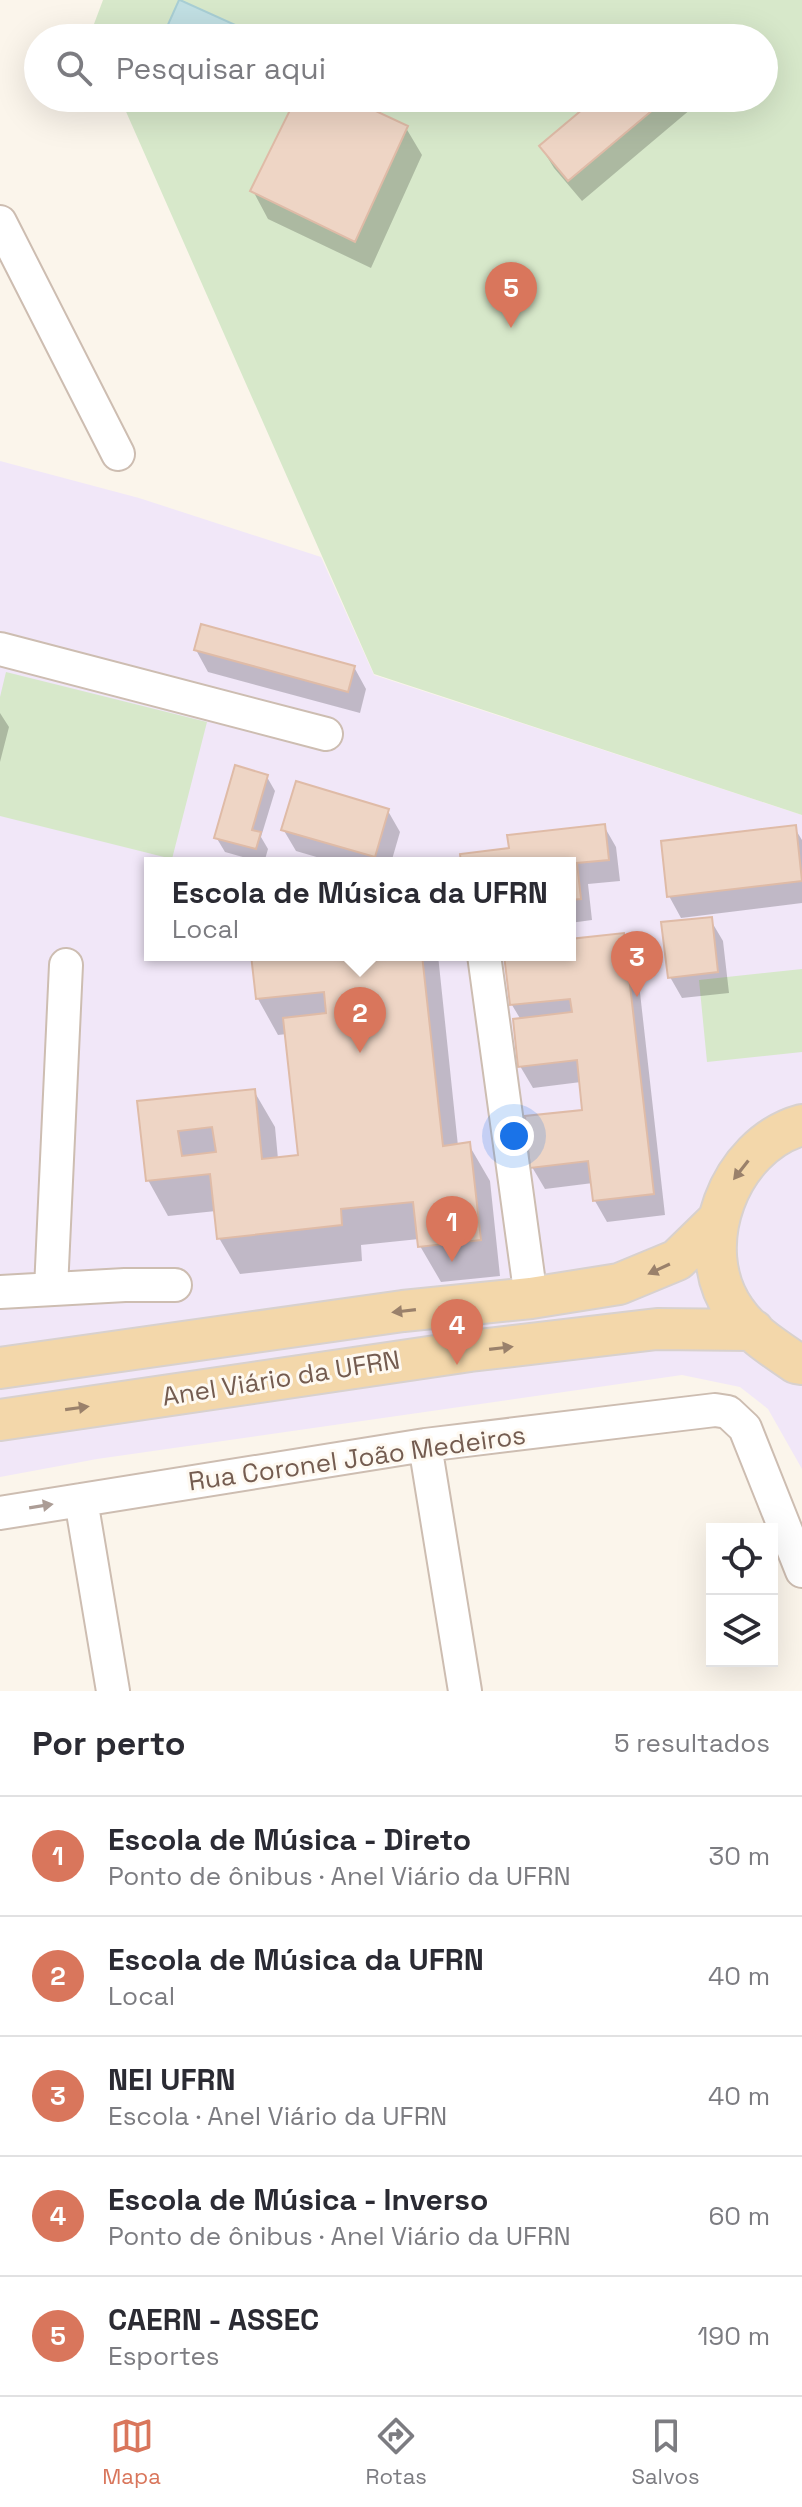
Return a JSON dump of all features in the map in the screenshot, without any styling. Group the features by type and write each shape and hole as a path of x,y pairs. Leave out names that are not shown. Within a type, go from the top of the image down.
{"main road":[{"path":"802,1125 792,1127 758,1150 732,1182 718,1220 716,1249 721,1281 734,1310 802,1376"},
{"name":"Anel Viário da UFRN","path":"0,1368 619,1284 677,1260 718,1220"},
{"name":"Anel Viário da UFRN","path":"0,1420 418,1358 657,1329 760,1337"},
{"path":"760,1337 796,1363 802,1364"}],"street":[{"path":"0,222 118,454"},
{"path":"0,649 326,734"},
{"path":"485,961 531,1298"},
{"path":"51,1289 66,965"},
{"path":"0,1292 175,1285"},
{"name":"Rua Coronel João Medeiros","path":"0,1513 425,1445 715,1410 728,1412 745,1428 802,1571"},
{"path":"425,1445 465,1691"},
{"path":"81,1500 113,1691"}],"shaded area":[{"path":"0,461 139,498 321,557 374,675 802,815 802,1469 768,1409 740,1387 682,1375 97,1459 0,1477"}],"green space":[{"path":"103,0 802,0 802,815 374,674 126,112 778,112 778,24 94,24"},
{"path":"6,672 207,722 173,857 0,816 0,697"},
{"path":"802,969 802,1052 707,1062 699,980"}],"water":[{"path":"180,0 233,24 168,24"}],"building":[{"path":"289,112 378,112 408,126 355,242 250,191"},
{"path":"579,112 650,112 568,181 539,146"},
{"path":"201,624 355,666 348,692 194,650"},
{"path":"235,765 268,775 252,830 261,832 256,849 214,838"},
{"path":"296,781 389,809 375,857 281,830"},
{"path":"605,824 609,860 577,863 581,899 576,899 576,857 460,857 460,854 509,848 507,835"},
{"path":"796,825 802,881 667,897 661,841"},
{"path":"712,917 718,972 668,978 661,922"},
{"path":"624,933 654,1194 593,1201 588,1161 530,1168 525,1116 582,1110 577,1060 518,1067 513,1019 572,1012 570,999 510,1005 505,961 576,961 576,938"},
{"path":"252,961 423,961 443,1146 470,1142 481,1240 418,1247 413,1202 341,1209 342,1225 217,1239 210,1174 146,1181 137,1101 255,1089 262,1159 298,1155 283,1018 326,1013 324,992 256,999","holes":["212,1127 216,1152 182,1156 178,1131"]}],"place":[{"name":"CAERN - ASSEC","path":"511,328"},
{"name":"NEI UFRN","path":"637,997"},
{"name":"Escola de Música da UFRN","path":"360,1053"},
{"name":"Escola de Música - Direto","path":"452,1262"},
{"name":"Escola de Música - Inverso","path":"457,1365"}]}
